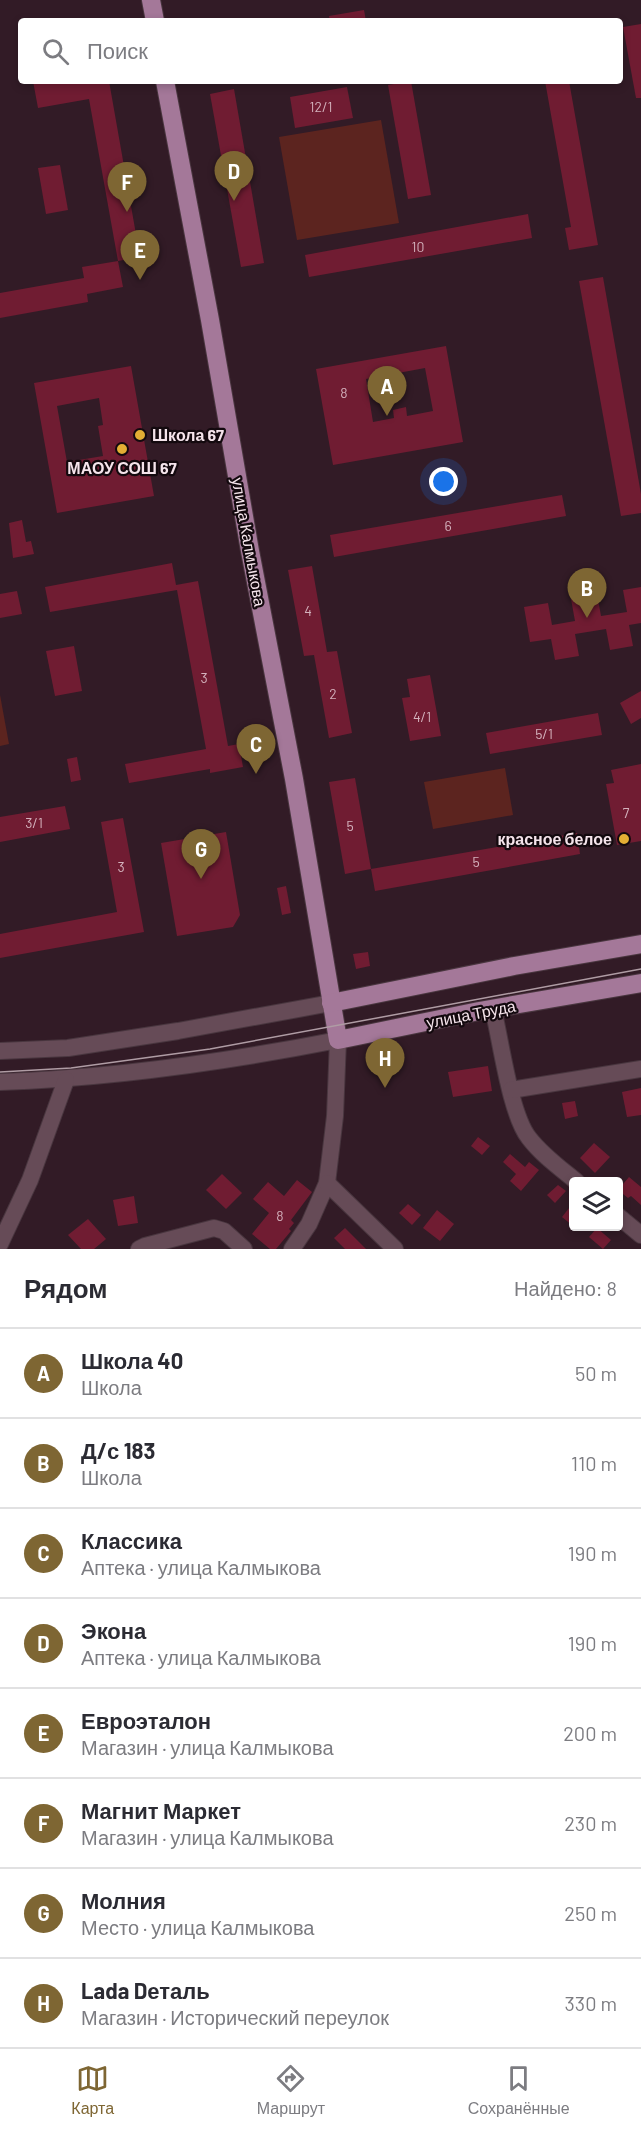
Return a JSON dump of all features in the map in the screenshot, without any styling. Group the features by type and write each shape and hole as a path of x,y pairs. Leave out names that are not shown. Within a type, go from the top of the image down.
{"main road":[{"path":"151,0 154,18"},
{"name":"улица Калмыкова","path":"166,84 250,551 294,779 331,1003"},
{"path":"338,1040 331,1003 514,966 641,944"},
{"name":"улица Труда","path":"338,1040 493,1009 641,983"}],"street":[{"path":"0,1052 68,1048 331,1003"},
{"path":"493,1009 516,1112 528,1136 545,1155 571,1177"},
{"path":"0,1082 66,1080 183,1067 338,1040 335,1116 327,1183 309,1224 292,1249"},
{"path":"511,1090 641,1070"},
{"path":"0,1245 30,1180 66,1080"},
{"path":"327,1183 395,1249"},
{"path":"623,1220 641,1235"},
{"path":"139,1249 214,1228 224,1231 244,1249"}],"shaded area":[{"path":"381,120 399,223 297,240 279,137"},
{"path":"0,695 9,744 0,746"},
{"path":"505,768 513,815 433,829 424,782"}],"building":[{"path":"364,10 365,18 329,18 329,16"},
{"path":"641,24 641,98 636,98 623,27"},
{"path":"34,84 110,84 140,257 118,261 89,99 38,108"},
{"path":"412,84 431,195 408,199 388,85"},
{"path":"546,84 570,84 598,245 569,250 565,228 571,227"},
{"path":"347,87 353,118 295,128 290,97"},
{"path":"234,89 264,263 241,267 210,94"},
{"path":"60,165 68,210 46,214 38,168"},
{"path":"528,214 532,238 309,277 305,255"},
{"path":"118,261 123,287 87,294 88,302 0,318 0,293 84,278 82,267"},
{"path":"603,277 641,494 641,513 621,516 579,281"},
{"path":"446,346 463,442 333,465 316,369","holes":["425,368 433,411 407,416 406,407 393,410 394,418 373,422 366,379"]},
{"path":"131,366 154,496 57,513 34,383","holes":["99,398 103,425 98,426 103,456 67,462 57,406"]},
{"path":"562,495 566,516 334,557 330,535"},
{"path":"22,520 26,542 31,541 34,554 13,558 9,523"},
{"path":"172,563 176,585 198,581 228,746 239,744 243,767 210,773 210,769 129,783 125,764 206,749 177,590 50,612 45,587"},
{"path":"312,566 327,652 337,651 352,733 329,738 314,655 304,656 288,570"},
{"path":"641,587 641,623 629,625 633,646 610,650 606,629 575,634 579,656 555,660 551,639 530,642 524,607 548,603 552,625 575,621 571,599 597,594 601,616 627,612 623,590"},
{"path":"17,591 22,614 0,618 0,594"},
{"path":"74,646 82,691 55,696 46,651"},
{"path":"430,675 441,736 410,741 402,698 410,697 407,679"},
{"path":"641,691 641,718 631,724 620,703"},
{"path":"598,713 602,735 490,754 486,733"},
{"path":"77,757 81,780 71,782 67,759"},
{"path":"641,764 641,841 617,845 606,784 614,783 611,770"},
{"path":"355,778 371,869 345,874 329,782"},
{"path":"65,806 70,829 0,842 0,817"},
{"path":"123,818 144,932 0,958 0,934 117,912 101,822"},
{"path":"226,832 240,915 233,927 177,936 161,843"},
{"path":"577,833 580,854 375,891 371,869"},
{"path":"286,886 291,913 282,915 277,888"},
{"path":"368,952 370,966 356,969 353,954"},
{"path":"488,1066 492,1091 453,1097 448,1072"},
{"path":"641,1088 641,1115 627,1117 622,1092"},
{"path":"575,1101 578,1116 565,1119 562,1103"},
{"path":"478,1137 490,1146 482,1155 471,1146"},
{"path":"594,1143 610,1157 595,1173 580,1158"},
{"path":"510,1154 525,1167 529,1162 539,1170 521,1191 510,1181 516,1174 503,1162"},
{"path":"222,1174 242,1193 226,1209 206,1190"},
{"path":"629,1177 641,1187 641,1205 631,1196 628,1198 623,1194 623,1184"},
{"path":"297,1180 312,1192 291,1220 294,1223 289,1229 291,1231 276,1249 270,1249 252,1234 269,1213 253,1199 268,1182 284,1196"},
{"path":"558,1185 566,1191 555,1203 547,1195"},
{"path":"134,1196 138,1223 118,1226 113,1200"},
{"path":"408,1204 421,1215 412,1225 399,1213"},
{"path":"569,1208 569,1223 562,1217"},
{"path":"437,1210 454,1224 440,1241 423,1228"},
{"path":"88,1219 106,1239 94,1249 81,1249 68,1235"},
{"path":"345,1228 366,1249 345,1249 334,1238"},
{"path":"594,1231 600,1231 611,1240 603,1249 589,1237"}],"tram line":[{"path":"0,1072 71,1068 210,1049 641,969"}],"place":[{"name":"Экона","path":"234,201"},
{"name":"Магнит Маркет","path":"127,212"},
{"name":"Евроэталон","path":"140,280"},
{"name":"Школа 40","path":"387,416"},
{"name":"Школа 67","path":"140,435"},
{"name":"МАОУ СОШ 67","path":"122,449"},
{"name":"Д/с 183","path":"587,618"},
{"name":"Классика","path":"256,774"},
{"name":"красное белое","path":"624,839"},
{"name":"Молния","path":"201,879"},
{"name":"Lada Dеталь","path":"385,1088"}]}
